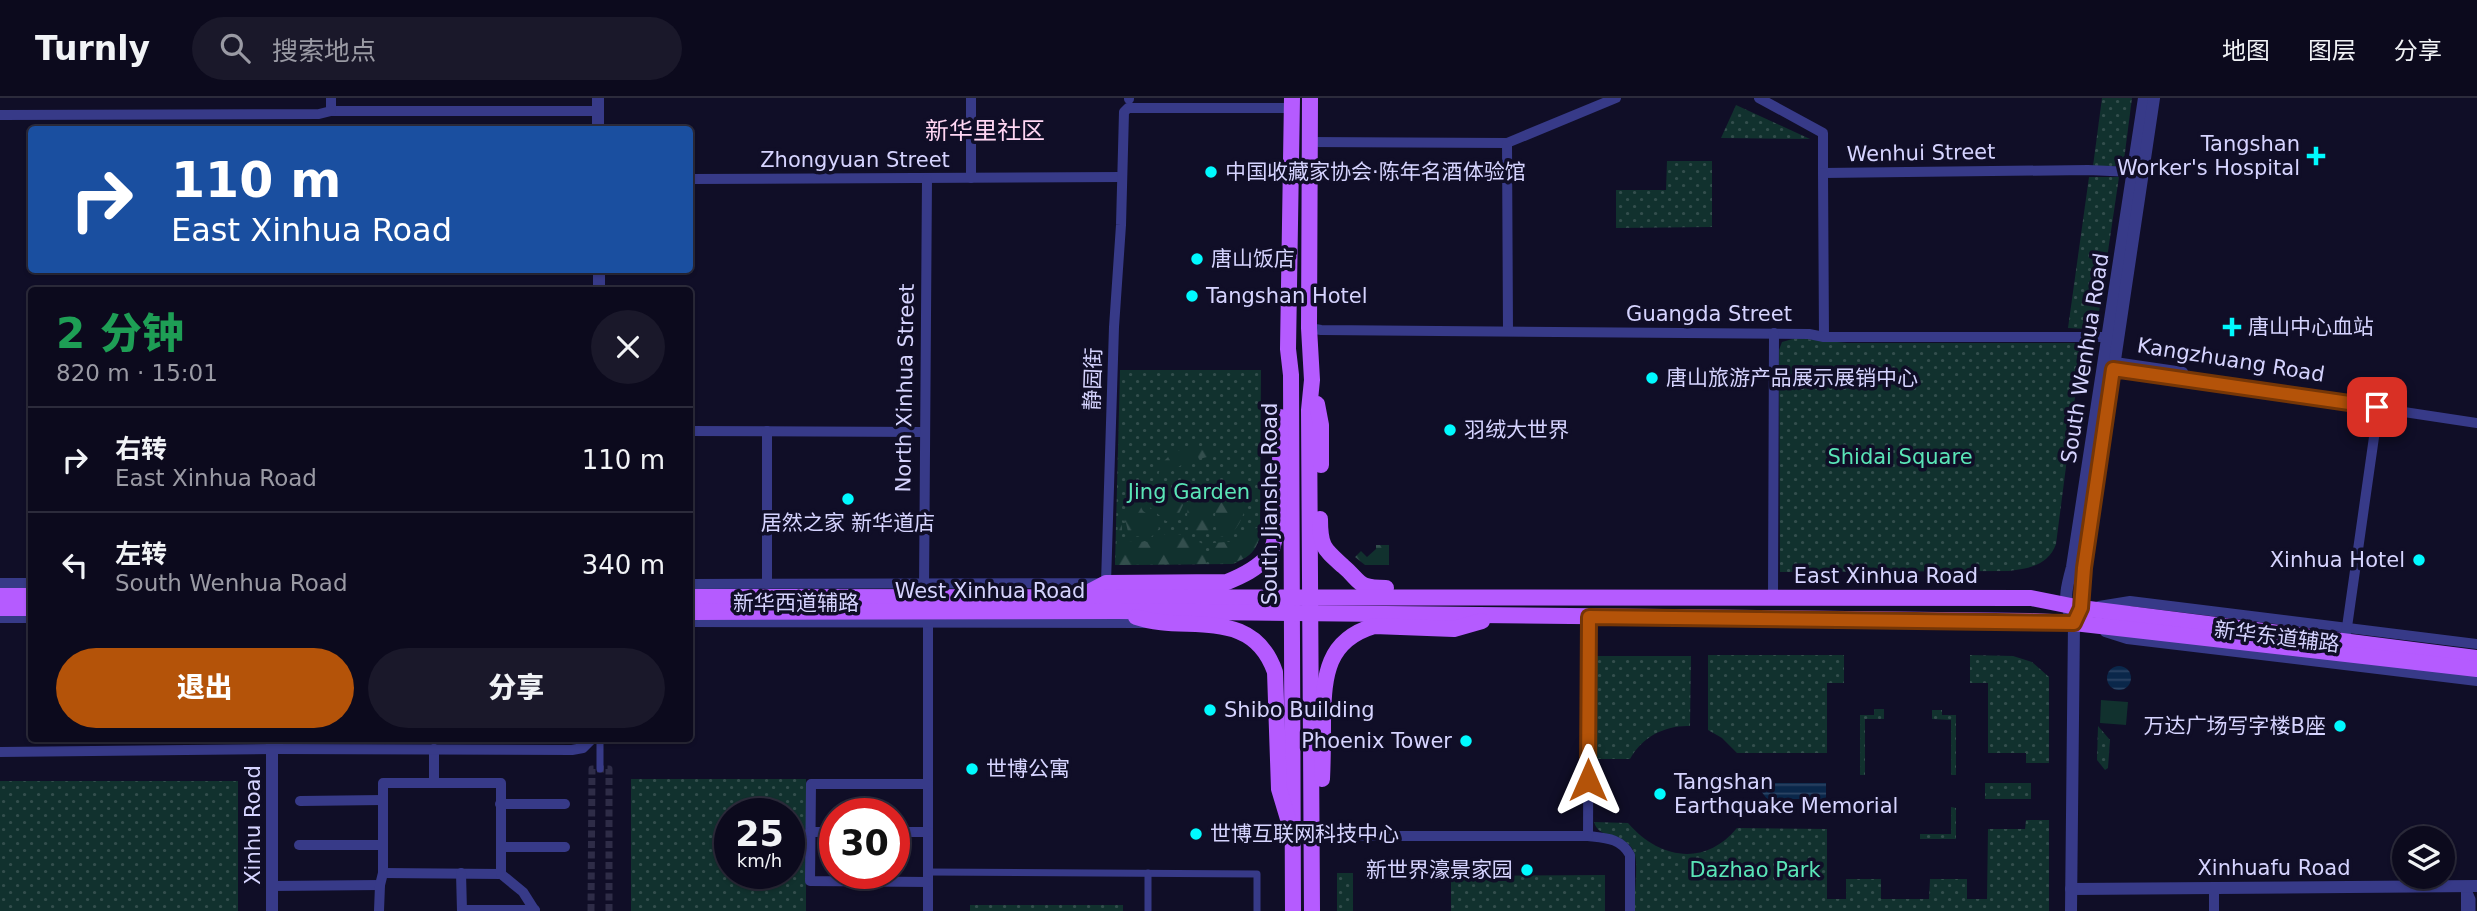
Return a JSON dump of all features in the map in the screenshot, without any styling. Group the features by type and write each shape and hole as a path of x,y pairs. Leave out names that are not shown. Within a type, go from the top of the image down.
{"main road":[{"name":"South Jianshe Road","path":"1310,98 1312,911"},
{"name":"South Jianshe Road","path":"1292,103 1288,349 1291,388 1293,911"},
{"path":"1082,596 1106,583 1227,582 1245,576 1269,556 1277,533 1281,403 1288,349"},
{"path":"1312,380 1321,425 1320,532 1329,555 1356,581 1366,586 1441,589 1468,597"},
{"path":"0,596 28,596"},
{"name":"West Xinhua Road","path":"693,612 1082,596 1291,597"},
{"name":"West Xinhua Road","path":"693,597 1291,614"},
{"name":"East Xinhua Road","path":"1291,597 2031,598 2074,612 2477,669"},
{"path":"0,608 28,608"},
{"path":"1118,611 1154,623 1217,624 1257,642 1271,660 1275,672 1279,789 1293,834"},
{"name":"East Xinhua Road","path":"1291,614 1589,617 2074,612 2346,634 2477,657"},
{"path":"1312,864 1320,836 1324,684 1335,652 1351,637 1374,626 1454,629 1498,616"}],"street":[{"path":"331,98 331,111"},
{"path":"971,98 971,178"},
{"path":"1309,142 1507,143 1616,98"},
{"name":"Wenhui Street","path":"1759,98 1823,133 1823,173 2088,170 2133,172"},
{"name":"South Wenhua Road","path":"2109,364 2108,337 2144,98"},
{"name":"South Wenhua Road","path":"2071,911 2074,612 2109,364 2154,98"},
{"path":"1122,177 1124,112 1128,108 1292,103"},
{"path":"0,115 304,114 598,104 598,126"},
{"path":"1507,143 1508,331"},
{"path":"1823,173 1824,337"},
{"name":"Zhongyuan Street","path":"693,179 1122,177"},
{"name":"静园街","path":"1106,583 1122,177"},
{"name":"North Xinhua Street","path":"927,179 924,432 928,911"},
{"name":"Guangda Street","path":"1309,328 1774,333 1824,337 2108,337"},
{"path":"1773,597 1774,333"},
{"name":"Kangzhuang Road","path":"2109,364 2477,421"},
{"path":"2346,634 2378,404"},
{"path":"693,431 924,432"},
{"path":"767,431 767,584"},
{"path":"0,583 28,583"},
{"name":"新华西道辅路","path":"693,622 926,603 1106,583"},
{"name":"新华西道辅路","path":"693,584 767,584 926,603 1154,623"},
{"name":"新华东道辅路","path":"2074,612 2126,639 2477,681"},
{"path":"1588,836 1589,617"},
{"path":"0,618 28,618"},
{"name":"新华东道辅路","path":"2346,634 2477,644"},
{"path":"0,752 272,744 572,750 583,748 589,742"},
{"path":"600,742 600,769"},
{"name":"Xinhu Road","path":"272,744 272,911"},
{"path":"434,749 434,783"},
{"path":"379,911 383,873 383,783 500,782 501,874"},
{"path":"928,784 811,784 810,881 1148,873 1257,874 1257,911"},
{"path":"300,801 383,800"},
{"path":"500,804 565,804"},
{"path":"810,832 819,832"},
{"path":"910,832 928,832"},
{"path":"1320,836 1611,838 1626,848 1630,855 1630,911"},
{"path":"299,845 383,845"},
{"path":"501,847 565,847"},
{"path":"383,873 501,874 523,892 535,911"},
{"path":"461,873 462,910 535,911"},
{"path":"1148,873 1148,911"},
{"path":"272,886 380,885"},
{"path":"2464,911 2472,886"},
{"path":"2472,886 2472,911"},
{"name":"Xinhuafu Road","path":"2071,889 2472,886"},
{"path":"2214,888 2214,911"}],"green space":[{"path":"2102,98 2132,98 2124,160 2118,166 2093,166"},
{"path":"1736,105 1810,139 1721,138"},
{"path":"1667,161 1712,161 1712,227 1616,228 1616,190 1666,190"},
{"path":"2089,177 2119,177 2098,319 2089,329 2068,328"},
{"name":"Shidai Square","path":"1796,338 1847,343 2082,343 2056,544 2049,556 2031,567 2009,571 1780,572 1779,350 1782,342"},
{"name":"Jing Garden","path":"1120,370 1261,370 1260,538 1253,551 1242,559 1233,564 1115,565"},
{"path":"1192,447 1215,450 1224,457 1229,468 1220,457 1199,459 1197,455 1158,480 1161,467 1168,457"},
{"path":"1240,474 1244,475 1247,482 1246,507 1230,535 1220,537 1215,521 1218,502 1226,485"},
{"path":"1200,494 1209,495 1212,501 1211,530 1202,535 1189,527 1187,517 1190,504"},
{"path":"1174,495 1183,505 1173,522 1166,521 1146,504 1149,497"},
{"path":"1139,503 1143,511 1158,522 1159,530 1151,537 1129,536 1126,523 1120,517"},
{"path":"1118,524 1122,525 1122,537 1127,541 1152,542 1167,533 1185,535 1205,545 1206,564 1115,565"},
{"path":"1260,527 1256,546 1246,558 1230,563 1212,564 1213,543 1239,541 1249,530"},
{"path":"1376,545 1389,545 1389,565 1365,565 1355,557 1361,551 1367,557 1376,549"},
{"path":"1708,655 1844,655 1844,683 1827,683 1827,753 1737,753 1722,738 1708,730"},
{"path":"1970,655 2013,656 2032,662 2049,677 2049,763 2026,763 2026,753 1988,753 1988,683 1970,683"},
{"path":"1593,656 1691,656 1690,726 1663,730 1655,734 1641,744 1630,759 1593,759"},
{"path":"2101,700 2128,702 2126,725 2100,723"},
{"path":"1874,709 1884,709 1884,719 1865,719 1865,775 1860,775 1860,715 1874,715"},
{"path":"1932,710 1942,710 1942,715 1956,715 1956,775 1951,775 1951,720 1932,719"},
{"path":"2098,726 2110,740 2108,768 2105,770 2097,760"},
{"path":"631,779 806,779 806,911 631,911"},
{"path":"0,781 238,781 238,911 0,911"},
{"path":"1985,783 2031,783 2031,799 1985,799"},
{"path":"1951,807 1956,808 1956,839 1920,839 1920,834 1951,834"},
{"name":"Dazhao Park","path":"2026,820 2049,820 2049,911 1634,911 1636,875 1632,848 1621,839 1602,832 1594,822 1628,823 1653,844 1681,854 1710,849 1724,841 1737,828 1827,829 1827,899 1846,899 1846,879 1881,879 1881,899 1929,899 1930,879 1967,879 1967,899 1987,899 1988,829 2025,829"},
{"path":"1337,873 1353,873 1353,911 1337,911"},
{"path":"1605,875 1605,911 1451,911 1451,876"},
{"path":"970,905 1123,905 1123,911 970,911"}],"water":[{"path":"2119,666 2127,670 2131,678 2127,686 2119,690 2111,686 2107,678 2111,670"},
{"path":"1767,783 1826,783 1826,799 1767,799 1761,791"}],"tunnel":[{"path":"591,911 592,769 609,769 609,911"}],"place":[{"name":"Tangshan Worker's Hospital","path":"2316,156"},
{"name":"中国收藏家协会·陈年名酒体验馆","path":"1211,172"},
{"name":"唐山饭店","path":"1197,259"},
{"name":"Tangshan Hotel","path":"1192,296"},
{"name":"唐山中心血站","path":"2232,327"},
{"name":"唐山旅游产品展示展销中心","path":"1652,378"},
{"name":"羽绒大世界","path":"1450,430"},
{"name":"居然之家 新华道店","path":"848,499"},
{"name":"Xinhua Hotel","path":"2419,560"},
{"name":"Shibo Building","path":"1210,710"},
{"name":"万达广场写字楼B座","path":"2340,726"},
{"name":"Phoenix Tower","path":"1466,741"},
{"name":"世博公寓","path":"972,769"},
{"name":"Tangshan Earthquake Memorial","path":"1660,794"},
{"name":"世博互联网科技中心","path":"1196,834"},
{"name":"新世界濠景家园","path":"1527,870"}],"district":[{"name":"新华里社区","path":"985,131"}],"route":[{"path":"1588,780 1589,617 1932,619 2074,623 2081,608 2084,568 2113,369 2377,407"}]}
